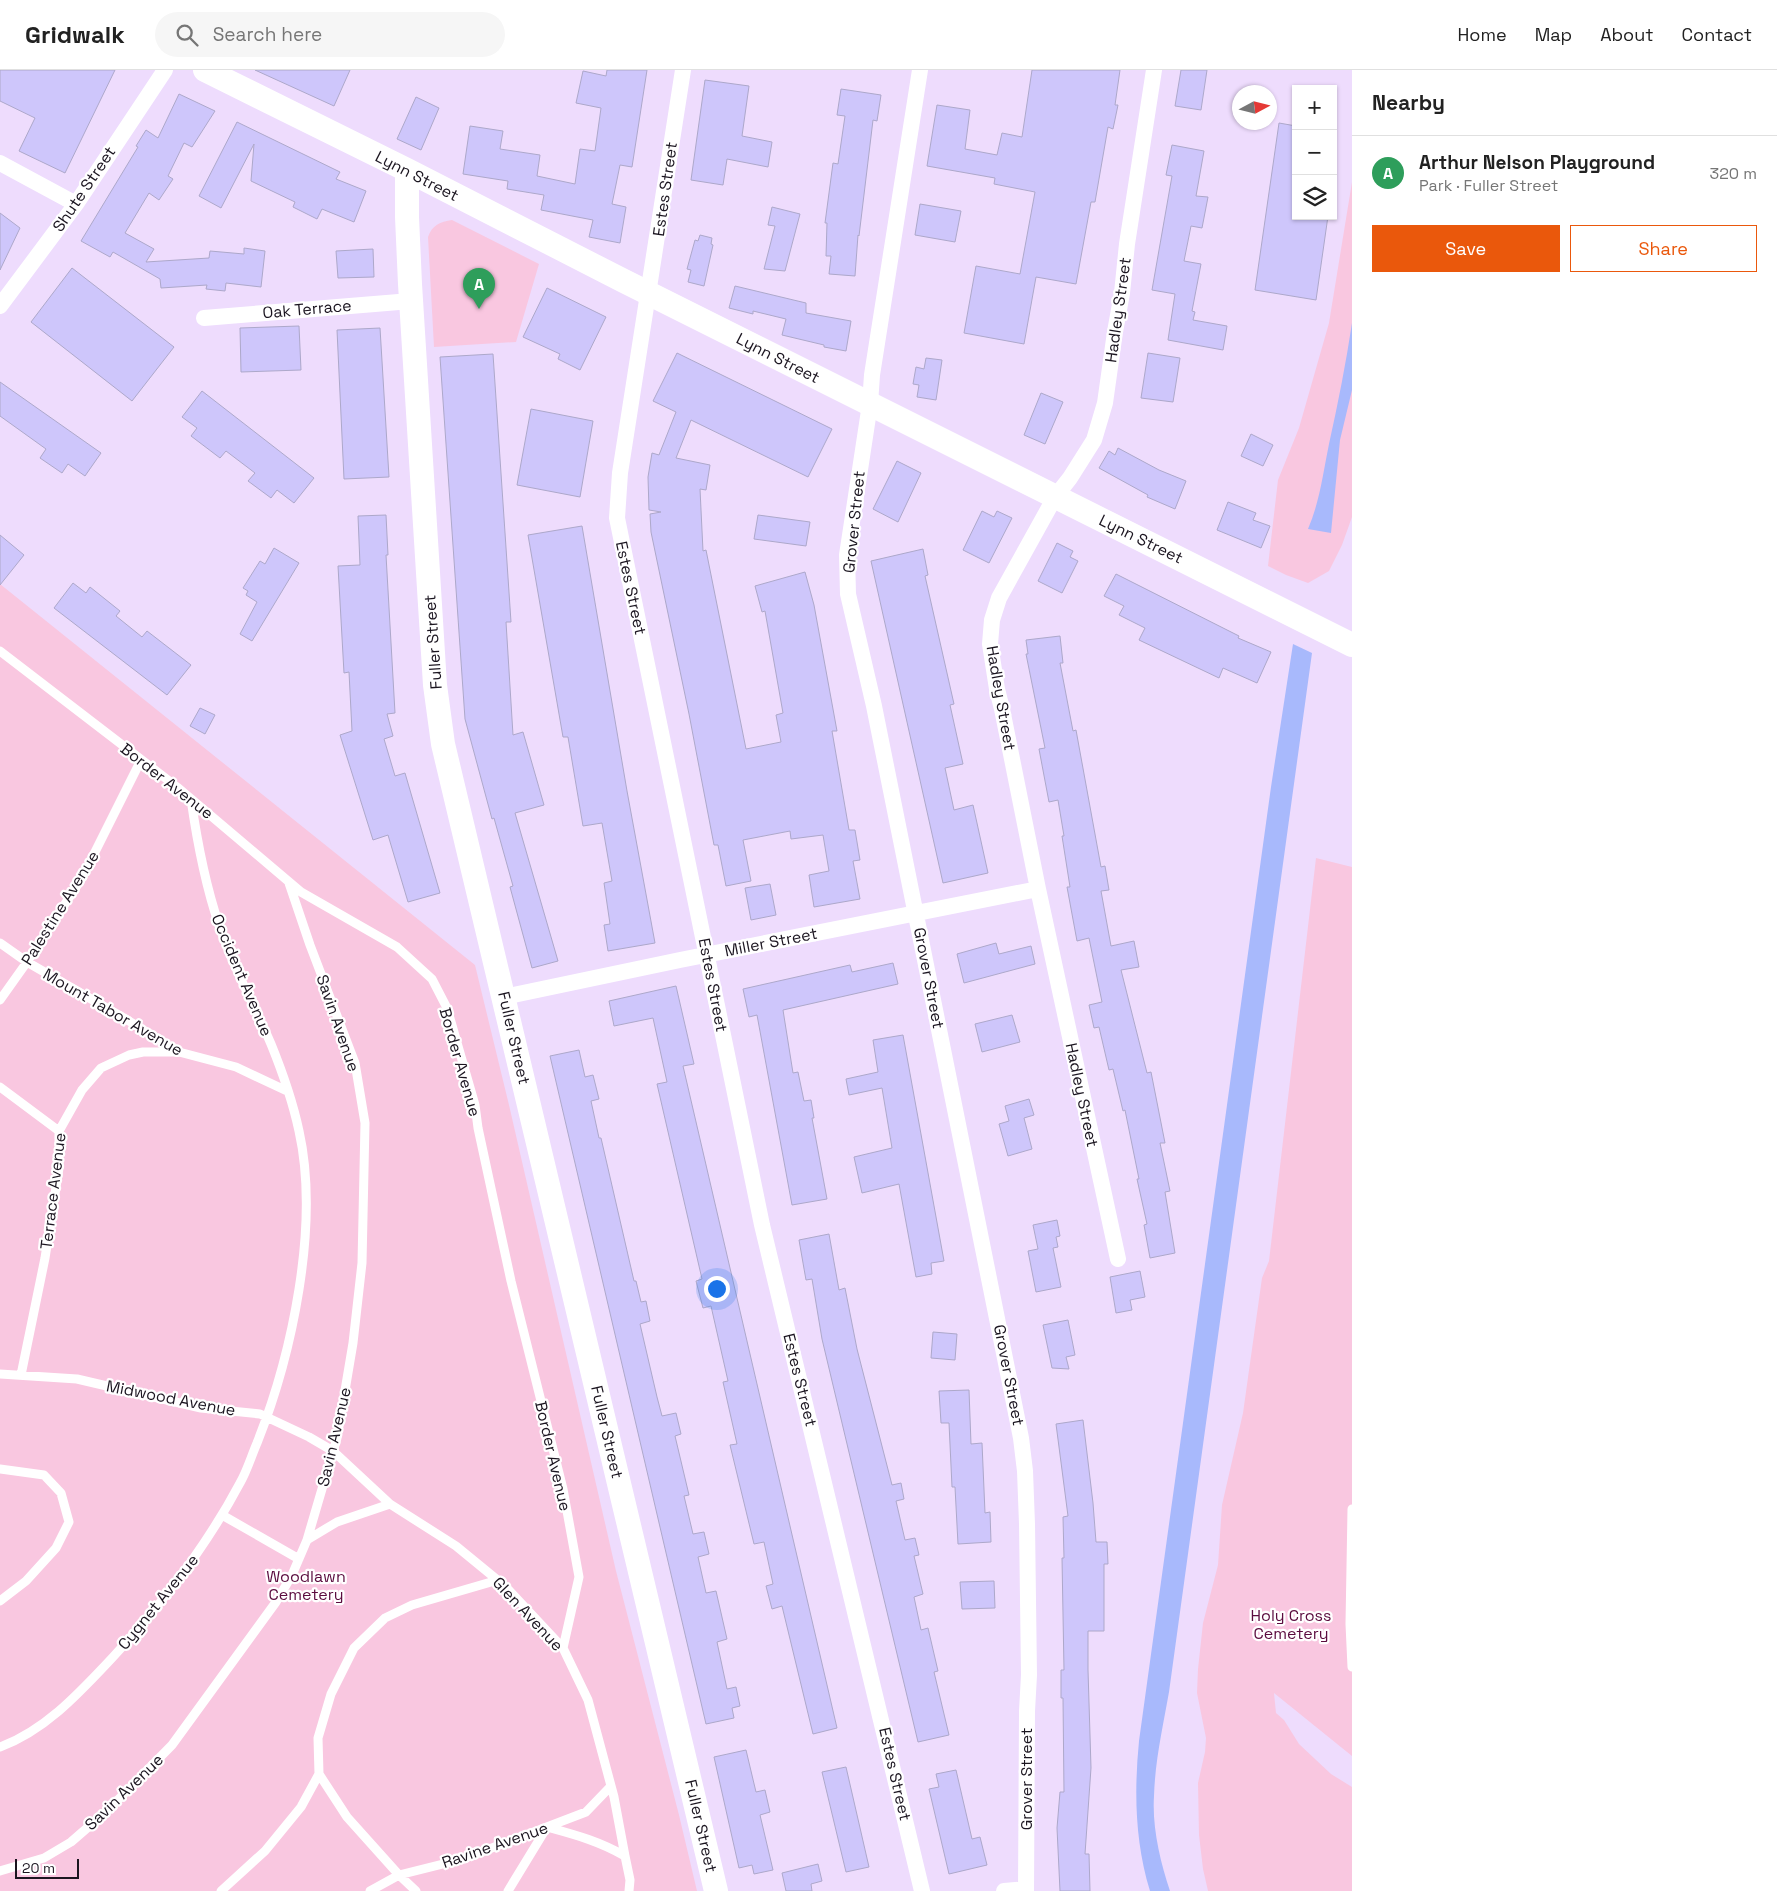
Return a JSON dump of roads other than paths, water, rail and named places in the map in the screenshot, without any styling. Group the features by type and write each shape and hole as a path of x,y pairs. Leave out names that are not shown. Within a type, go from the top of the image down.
{"street":[{"name":"Shute Street","path":"0,306 76,204 165,70"},
{"name":"Lynn Street","path":"205,70 1352,645"},
{"name":"Estes Street","path":"683,70 620,473 617,518 762,1225 922,1891"},
{"name":"Grover Street","path":"920,70 872,375 870,404 847,555 848,594 874,706 1021,1438 1025,1471 1029,1675 1026,1890"},
{"name":"Hadley Street","path":"1118,1259 1038,889 997,689 990,644 992,620 999,598 1056,497 1094,440 1105,403 1154,70"},
{"path":"0,164 76,204"},
{"name":"Fuller Street","path":"407,170 411,301 435,685 443,744 716,1891"},
{"name":"Oak Terrace","path":"204,318 411,301"},
{"name":"Miller Street","path":"504,997 707,954 1038,889"},
{"path":"1004,1891 1026,1890"}],"lane":[{"name":"Border Avenue","path":"0,651 191,799 301,892 396,947 432,979 447,1008 475,1105 478,1128 511,1281 562,1489 579,1577 563,1648"},
{"name":"Palestine Avenue","path":"0,1000 82,878 141,760"},
{"name":"Occident Avenue","path":"191,799 198,846 219,925 243,986 270,1043 287,1091"},
{"name":"Savin Avenue","path":"0,1871 44,1858 71,1842 110,1809 172,1745 276,1602 292,1575 307,1540 333,1451 346,1388 362,1263 365,1123 355,1063 288,881"},
{"name":"Mount Tabor Avenue","path":"0,943 27,962 129,1021 178,1052 236,1067 287,1091"},
{"name":"Terrace Avenue","path":"21,1375 45,1258 59,1168 59,1131 82,1090 101,1068 129,1055 143,1052 178,1052"},
{"path":"0,1087 59,1131"},
{"path":"267,1417 280,1374 296,1307 303,1258 306,1214 304,1168 299,1131 287,1091"},
{"name":"Midwood Avenue","path":"0,1374 77,1379 201,1408 260,1414 309,1437 333,1451"},
{"name":"Cygnet Avenue","path":"0,1747 18,1740 53,1716 135,1634 183,1574 222,1516 242,1480 267,1417"},
{"name":"Glen Avenue","path":"333,1451 390,1504 456,1546 498,1580 563,1648 588,1700 611,1786 626,1856 630,1880 629,1891"},
{"path":"0,1468 44,1475 61,1493 69,1522 56,1548 26,1581 0,1601"},
{"path":"307,1540 337,1522 390,1504"},
{"path":"1352,1509 1350,1624 1352,1667"},
{"path":"222,1516 299,1559"},
{"path":"220,1891 265,1851 301,1806 318,1774 318,1738 331,1694 354,1648 385,1618 412,1605 498,1580"},
{"path":"318,1774 347,1817 399,1875 416,1891"},
{"name":"Ravine Avenue","path":"370,1891 399,1875 463,1859 586,1812 611,1786"},
{"path":"508,1891 547,1827 604,1844 626,1856"}],"water":[{"path":"1352,323 1352,390 1340,440 1331,533 1308,529 1321,487"},
{"path":"1293,644 1312,653 1169,1692 1156,1770 1154,1808 1156,1832 1160,1856 1170,1891 1150,1891 1141,1854 1137,1817 1136,1779 1139,1741 1271,787"}],"place":[{"name":"Arthur Nelson Playground","path":"479,309"}],"park label":[{"name":"Woodlawn Cemetery","path":"306,1585"},
{"name":"Holy Cross Cemetery","path":"1291,1624"}]}
